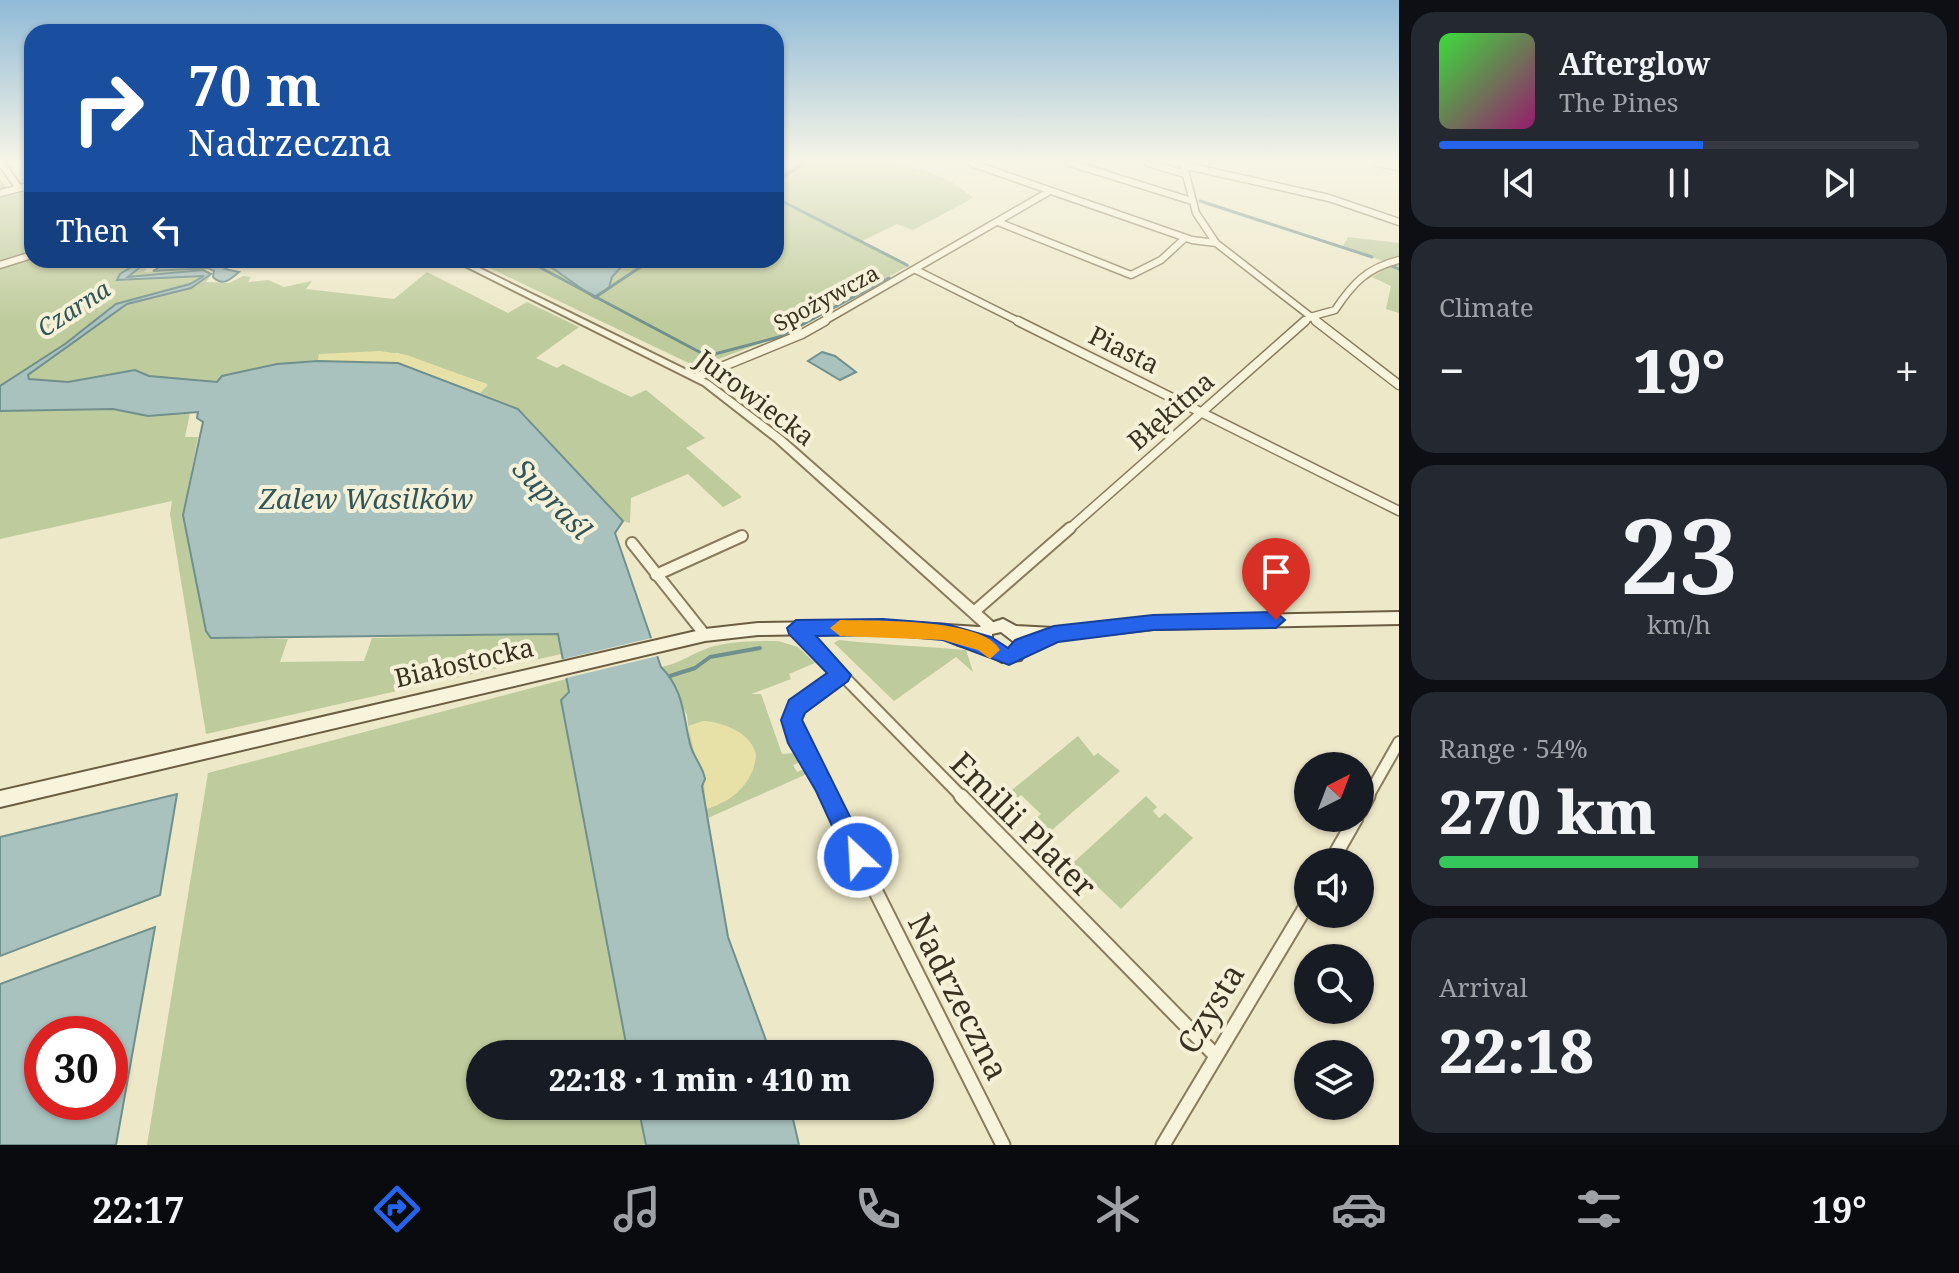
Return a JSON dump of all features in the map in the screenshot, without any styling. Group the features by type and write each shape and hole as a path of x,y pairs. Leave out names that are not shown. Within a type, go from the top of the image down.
{"main road":[{"path":"1020,639 1016,655 1002,656 985,634 1003,625 1020,639 1043,641 1054,634 1153,623 1399,618"},
{"name":"Białostocka","path":"0,799 705,635 796,628 883,627 946,632 958,639 985,634"}],"street":[{"name":"Spożywcza","path":"697,377 802,334 1007,216"},
{"path":"1123,216 1185,238 1216,243"},
{"path":"1201,216 1216,243 1399,385"},
{"path":"998,222 1131,275 1161,260 1185,238"},
{"path":"0,265 24,258"},
{"name":"Błękitna","path":"975,611 1310,317 1335,310 1355,280 1383,263 1399,260"},
{"name":"Jurowiecka","path":"473,268 697,377 779,439 975,611 985,634"},
{"name":"Piasta","path":"916,270 1202,410 1399,511"},
{"path":"656,575 742,536"},
{"path":"632,543 705,635"},
{"name":"Emilii Plater","path":"796,628 1216,1056"},
{"name":"Nadrzeczna","path":"841,675 797,707 793,727 1003,1145"},
{"path":"1374,786 1399,742"},
{"name":"Czysta","path":"1163,1145 1294,926"}],"green space":[{"path":"0,216 24,216 24,268 147,268 144,272 206,270 212,274 206,282 229,283 243,276 251,277 248,282 268,280 284,287 312,281 306,289 394,299 427,272 508,313 527,302 579,327 536,358 557,368 563,364 631,397 646,390 705,438 686,448 742,497 723,507 688,474 631,498 630,523 623,521 525,415 511,405 480,393 487,384 398,353 319,355 318,361 277,364 222,376 218,382 0,389"},
{"path":"784,216 938,216 913,230 897,224 862,241 912,267 904,268 796,330 697,367 490,268 784,268"},
{"path":"1348,237 1399,243 1399,313 1386,309 1391,286 1372,277 1393,265 1343,246"},
{"path":"113,409 148,416 190,413 185,437 198,437 183,515 211,638 288,639 280,662 364,661 372,638 558,634 561,654 206,734 170,514 172,501 0,539 0,410"},
{"path":"839,640 966,650 973,672 956,657 894,701 834,643"},
{"path":"778,641 798,647 815,663 789,674 791,679 751,694 761,694 782,754 795,753 800,762 793,765 797,772 807,768 809,773 708,818 690,743 687,715 661,667 716,646"},
{"path":"566,679 598,898 625,1040 466,1040 466,1120 661,1120 667,1145 147,1145 208,773"},
{"path":"1078,736 1094,756 1098,753 1120,771 1036,844 1023,831 1041,814 1021,795 1003,811 996,803"},
{"path":"1146,796 1157,807 1153,811 1159,818 1165,813 1193,838 1121,909 1082,872 1071,883 1062,873"}],"sand":[{"path":"380,351 407,355 488,385 480,393 398,363 318,361 319,354"},
{"path":"703,721 736,730 749,741 756,755 751,774 740,790 724,802 706,809 703,770 697,764 688,726"}],"water":[{"name":"Zalew Wasilków","path":"130,268 139,268 128,277 203,270 211,274 191,288 127,304 28,375 29,379 68,382 135,370 149,376 217,382 222,376 277,364 318,361 398,363 518,409 623,521 615,533 661,667 678,694 691,749 704,774 702,786 728,937 766,1040 625,1040 561,700 569,692 558,634 211,638 206,631 183,515 203,422 197,418 198,412 148,416 113,409 0,411 0,386 65,344 116,304 190,284 204,276 117,280"},
{"path":"158,268 208,268 153,271"},
{"path":"208,268 239,272 224,282 213,277 214,271"},
{"path":"552,268 620,268 612,277 609,288 595,298"},
{"path":"822,352 835,356 856,372 840,380 808,361"},
{"path":"177,794 160,895 0,956 0,837"},
{"path":"155,927 128,1078 128,1016 24,1016 24,1120 120,1120 116,1145 0,1145 0,984"},
{"path":"641,1120 793,1120 799,1145 646,1145"}],"pier":[{"path":"656,637 662,655 562,679 559,660"}],"waterway":[{"path":"812,216 907,265"},
{"path":"1247,216 1372,257"},
{"path":"1387,264 1399,269"},
{"path":"541,268 707,356 779,337 889,278"},
{"path":"597,296 639,268"},
{"path":"670,676 695,668 710,657 760,648"}],"slow traffic":[{"path":"840,628 883,627 946,632 958,639 984,643 990,650"}],"route":[{"path":"858,857 824,784 796,736 792,720 797,707 804,700 841,675 796,628 883,627 946,632 958,639 984,643 995,653 1009,657 1016,655 1022,646 1043,641 1054,634 1153,623 1276,620"}],"water label":[{"name":"Czarna","path":"74,309"},
{"name":"Supraśl","path":"552,499"}]}
